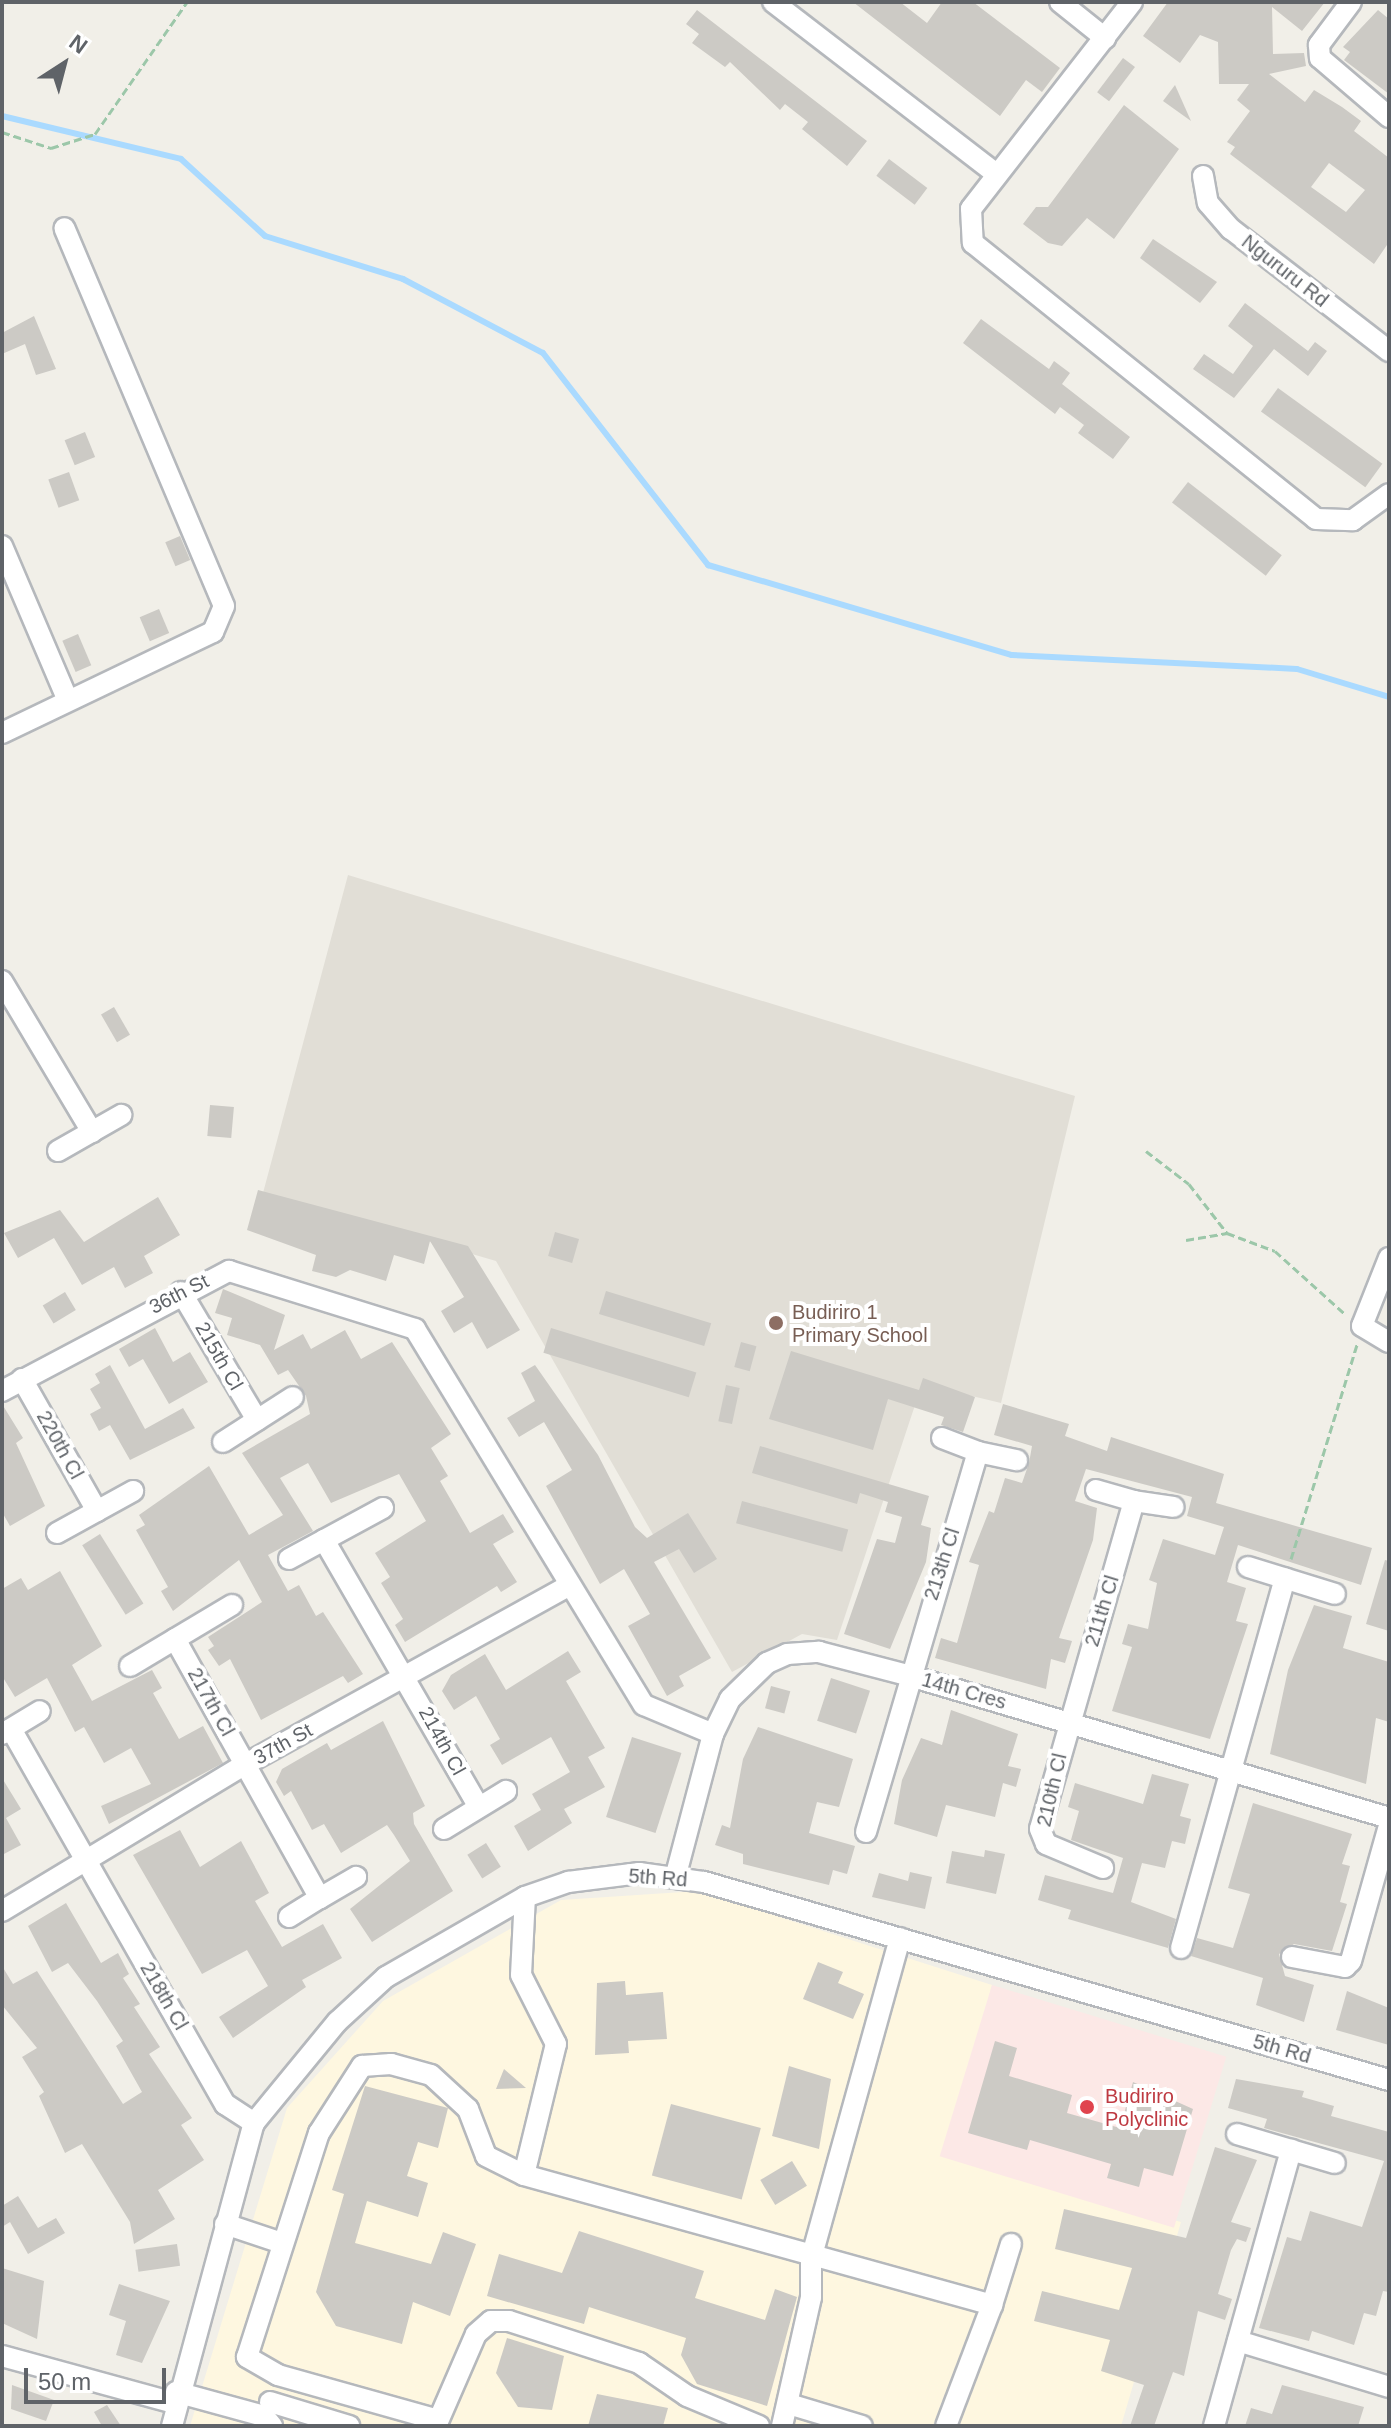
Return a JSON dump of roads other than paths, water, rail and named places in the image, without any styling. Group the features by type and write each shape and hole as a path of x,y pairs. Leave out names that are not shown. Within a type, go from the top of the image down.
{"street":[{"path":"773,2 995,173"},
{"path":"1060,2 1105,38"},
{"path":"1132,2 995,173 968,219 973,243 988,262 1316,519 1353,520 1386,503"},
{"path":"1351,2 1319,45 1320,58 1389,117"},
{"name":"Ngururu Rd","path":"1203,176 1208,203 1231,229 1389,351"},
{"path":"2,733 213,632 224,606 64,228"},
{"path":"2,546 68,701"},
{"path":"2,981 92,1132"},
{"path":"58,1151 121,1115"},
{"path":"1389,1258 1362,1326 1389,1342"},
{"name":"36th St","path":"2,1391 181,1292 229,1271 415,1329 570,1585"},
{"name":"215th Cl","path":"181,1292 257,1420"},
{"name":"220th Cl","path":"22,1379 97,1511"},
{"path":"223,1442 293,1397"},
{"path":"942,1438 978,1452 1017,1460"},
{"name":"213th Cl","path":"866,1832 907,1675 978,1452"},
{"path":"1096,1490 1134,1501 1174,1507"},
{"path":"57,1533 133,1491"},
{"name":"211th Cl","path":"1069,1721 1134,1501"},
{"path":"289,1559 383,1508"},
{"name":"214th Cl","path":"324,1540 478,1806"},
{"path":"1248,1567 1335,1594"},
{"path":"1181,1948 1285,1578"},
{"path":"570,1585 644,1705 713,1734"},
{"name":"37th St","path":"2,1911 246,1764 570,1585"},
{"path":"130,1666 232,1605"},
{"name":"217th Cl","path":"175,1639 320,1898"},
{"name":"14th Cres","path":"675,1878 713,1734 730,1699 767,1663 787,1654 819,1652 907,1675 1389,1818"},
{"path":"7,1732 40,1711"},
{"name":"210th Cl","path":"1069,1721 1040,1829 1046,1844 1103,1868"},
{"name":"218th Cl","path":"7,1732 86,1858 225,2104 254,2123"},
{"path":"444,1829 506,1791"},
{"path":"1292,1957 1345,1967 1351,1961 1389,1826"},
{"name":"5th Rd","path":"172,2426 175,2398 254,2123 337,2022 386,1977 525,1897 568,1882 639,1873 675,1878 900,1938 1389,2080"},
{"path":"289,1917 356,1877"},
{"path":"524,2175 556,2044 521,1975 525,1897"},
{"path":"782,2426 792,2405 811,2259 900,1938"},
{"path":"759,2426 687,2396 639,2363 509,2321 491,2321 476,2334 437,2423 278,2375 247,2357 319,2133 362,2066 391,2064 431,2075 468,2109 486,2156 524,2175 811,2259 992,2305"},
{"path":"1237,2134 1335,2163"},
{"path":"1214,2426 1291,2150"},
{"path":"225,2224 282,2243"},
{"path":"946,2426 992,2305 1011,2244"},
{"path":"1238,2341 1389,2387"},
{"path":"2,2356 175,2398 349,2426"},
{"path":"269,2415 278,2375"},
{"path":"792,2405 862,2426"}],"waterway":[{"path":"2,116 181,159 265,236 403,279 543,353 708,565 1012,655 1297,669 1389,697"}],"place":[{"name":"Budiriro 1 Primary School","path":"776,1323"},
{"name":"Budiriro Polyclinic","path":"1087,2107"}]}
